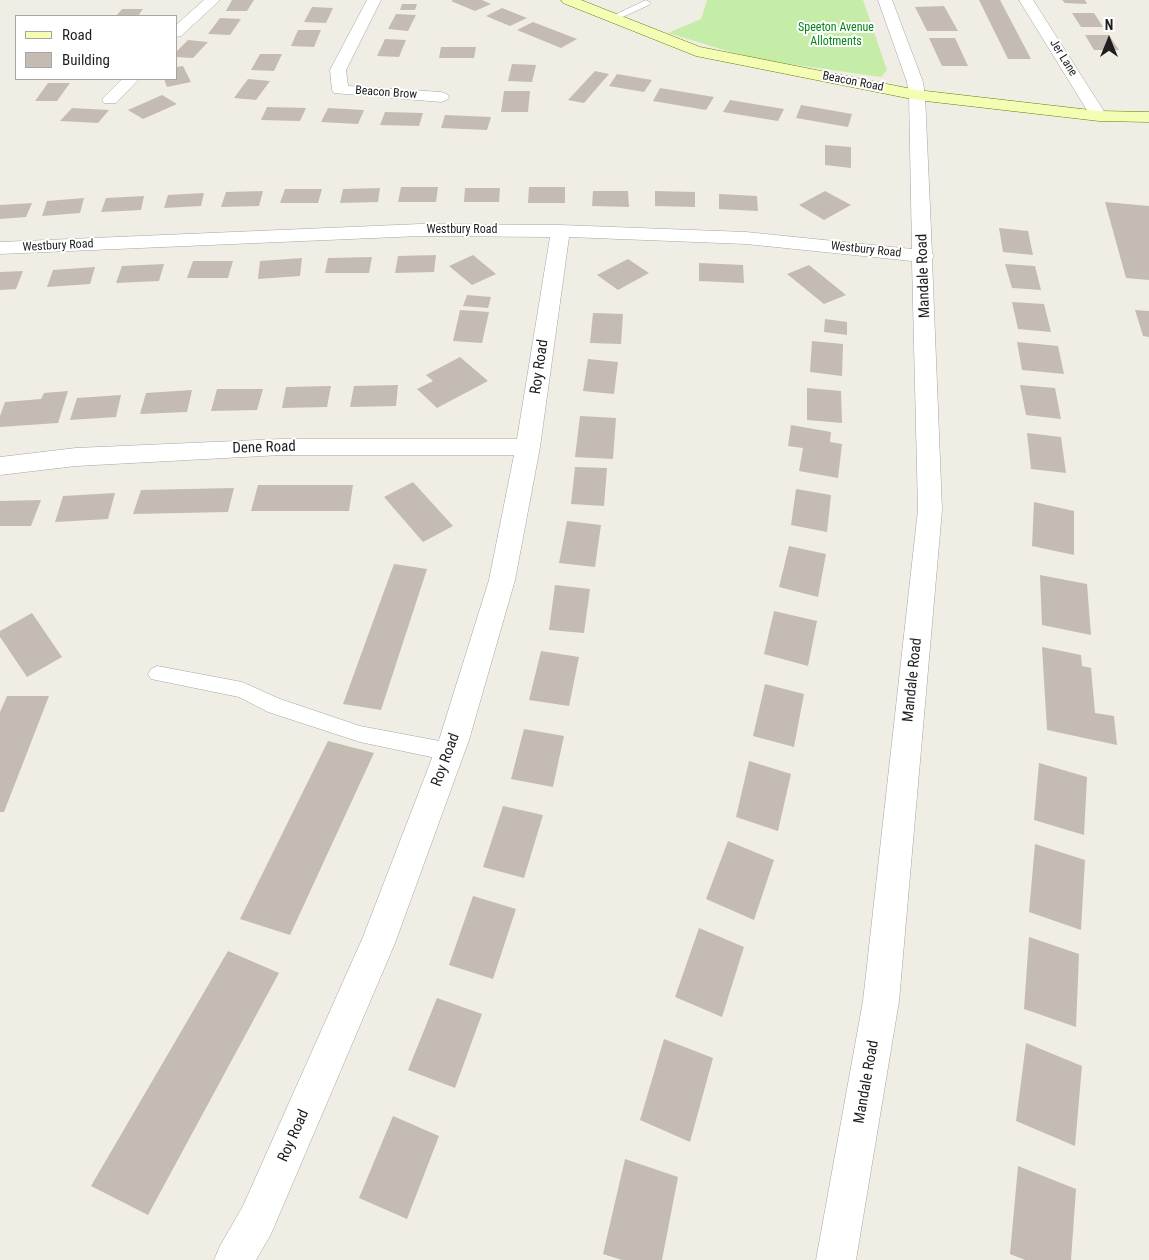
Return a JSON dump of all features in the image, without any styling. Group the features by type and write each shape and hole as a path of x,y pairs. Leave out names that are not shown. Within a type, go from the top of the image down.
{"main road":[{"name":"Beacon Road","path":"568,0 696,51 917,95 1099,116 1149,116"}],"street":[{"path":"178,31 213,0"},
{"name":"Beacon Brow","path":"374,0 338,70 340,90 441,97"},
{"name":"Mandale Road","path":"836,1260 881,1001 930,510 924,256 917,95 915,82 885,0"},
{"name":"Jer Lane","path":"1026,0 1099,116"},
{"path":"110,100 130,80"},
{"name":"Westbury Road","path":"0,248 420,230 560,231 746,238 924,256"},
{"name":"Roy Road","path":"234,1260 257,1220 378,943 450,752 502,580 528,447 560,231"},
{"name":"Dene Road","path":"0,466 76,457 282,447 528,447"}],"lane":[{"path":"613,18 646,3"},
{"path":"157,674 242,690 275,706 360,734 450,752"}],"green space":[{"name":"Speeton Avenue Allotments","path":"707,0 863,0 887,70 881,77 768,61 668,33 701,19"}],"building":[{"path":"232,0 254,0 247,11 226,11"},
{"path":"482,0 491,4 475,11 451,1"},
{"path":"979,0 1000,0 1031,59 1008,59"},
{"path":"1062,0 1085,0 1087,4 1065,3"},
{"path":"402,4 417,4 415,10 400,10"},
{"path":"944,6 958,31 927,31 915,7"},
{"path":"312,7 333,8 326,23 304,22"},
{"path":"502,8 527,18 510,26 486,16"},
{"path":"122,9 143,9 139,15 117,15"},
{"path":"1072,13 1094,13 1103,27 1081,27"},
{"path":"396,14 416,15 408,31 388,29"},
{"path":"220,18 241,19 230,35 208,34"},
{"path":"533,22 577,39 561,48 517,30"},
{"path":"298,30 321,30 314,47 291,46"},
{"path":"1085,35 1109,35 1119,50 1094,50"},
{"path":"929,38 955,38 968,66 942,66"},
{"path":"385,39 406,40 399,57 377,56"},
{"path":"188,40 208,42 193,58 178,57 178,50"},
{"path":"441,47 476,47 474,58 439,58"},
{"path":"260,54 282,54 274,71 251,70"},
{"path":"512,64 536,65 532,82 508,81"},
{"path":"183,66 191,82 167,87 164,80 178,80 178,67"},
{"path":"595,71 609,74 584,103 568,100"},
{"path":"617,74 652,80 644,92 609,86"},
{"path":"248,79 270,81 256,100 234,98"},
{"path":"48,83 70,83 57,101 35,101"},
{"path":"660,88 714,97 706,110 653,101"},
{"path":"504,91 530,91 528,112 501,112"},
{"path":"162,95 177,104 143,119 128,110"},
{"path":"730,100 784,109 778,121 723,112"},
{"path":"801,105 852,114 848,127 796,118"},
{"path":"267,107 306,108 300,121 261,120"},
{"path":"72,108 109,110 98,123 60,121"},
{"path":"328,108 364,110 358,124 321,122"},
{"path":"385,112 423,113 419,126 380,125"},
{"path":"445,115 491,117 487,130 441,128"},
{"path":"825,145 851,147 851,168 825,165"},
{"path":"401,187 438,187 436,202 398,202"},
{"path":"529,187 565,187 565,203 528,203"},
{"path":"380,188 378,202 340,203 343,189"},
{"path":"465,188 500,188 499,202 464,202"},
{"path":"285,189 322,189 318,203 280,203"},
{"path":"263,191 259,206 221,207 226,192"},
{"path":"593,191 628,191 629,207 592,206"},
{"path":"655,191 695,192 695,207 655,206"},
{"path":"825,191 851,205 824,220 799,205"},
{"path":"204,193 201,206 164,208 168,195"},
{"path":"719,194 757,196 758,211 719,209"},
{"path":"144,196 141,210 101,212 106,198"},
{"path":"84,198 80,213 42,216 47,201"},
{"path":"1105,202 1149,206 1149,280 1126,278"},
{"path":"32,203 26,217 0,219 0,205"},
{"path":"999,228 1028,231 1033,255 1003,252"},
{"path":"436,255 434,272 395,273 398,256"},
{"path":"473,255 496,274 472,285 449,266"},
{"path":"372,257 369,273 325,273 328,258"},
{"path":"302,258 300,276 258,279 260,261"},
{"path":"628,259 649,273 618,290 597,275"},
{"path":"193,261 233,261 228,278 187,278"},
{"path":"699,263 743,265 744,283 699,281"},
{"path":"164,264 159,281 116,283 122,266"},
{"path":"1005,264 1035,266 1041,290 1012,288"},
{"path":"809,265 846,295 824,304 787,274"},
{"path":"95,267 90,284 47,287 53,270"},
{"path":"23,271 16,289 0,290 0,272"},
{"path":"467,295 491,297 488,308 463,306"},
{"path":"1012,302 1044,304 1051,332 1018,329"},
{"path":"460,310 489,312 482,343 453,341"},
{"path":"1135,310 1149,311 1149,337 1143,336"},
{"path":"593,313 623,314 621,344 590,343"},
{"path":"825,319 847,322 847,335 824,332"},
{"path":"812,341 843,344 842,376 810,372"},
{"path":"1017,342 1058,346 1064,374 1022,370"},
{"path":"460,357 488,381 437,408 417,389 433,381 426,375"},
{"path":"588,359 618,362 614,394 583,391"},
{"path":"398,385 396,406 350,407 354,386"},
{"path":"1020,385 1055,388 1061,419 1026,415"},
{"path":"331,386 327,407 282,408 286,387"},
{"path":"807,388 841,391 842,423 807,420"},
{"path":"217,389 263,389 257,410 211,411"},
{"path":"192,390 187,412 140,414 146,393"},
{"path":"68,391 58,423 0,427 0,416 5,402 41,399 44,393"},
{"path":"121,395 116,417 70,420 77,398"},
{"path":"580,416 616,418 613,459 575,457"},
{"path":"791,425 831,432 830,442 842,444 838,478 799,471 803,448 788,446"},
{"path":"1027,433 1061,437 1066,473 1031,469"},
{"path":"575,467 607,468 604,506 571,504"},
{"path":"413,482 453,526 423,542 384,497"},
{"path":"258,485 353,485 349,511 251,511"},
{"path":"234,488 228,512 133,514 141,490"},
{"path":"796,489 831,495 827,532 791,525"},
{"path":"115,493 108,519 55,522 63,496"},
{"path":"41,500 31,526 0,526 0,501"},
{"path":"1034,502 1074,511 1074,555 1032,546"},
{"path":"567,521 601,525 595,567 559,563"},
{"path":"789,546 826,554 818,597 779,587"},
{"path":"394,564 427,569 381,710 343,704"},
{"path":"1040,575 1087,584 1091,635 1042,625"},
{"path":"555,585 590,589 584,633 549,630"},
{"path":"774,611 817,621 808,666 764,654"},
{"path":"32,613 62,657 27,677 0,637 0,631"},
{"path":"1042,647 1081,655 1082,666 1091,668 1095,713 1114,716 1117,745 1047,730"},
{"path":"541,651 579,657 569,706 529,700"},
{"path":"765,684 804,694 794,747 753,736"},
{"path":"7,696 49,696 4,812 0,812 0,712"},
{"path":"524,729 564,736 553,787 511,779"},
{"path":"328,741 374,753 290,935 240,919"},
{"path":"749,761 791,774 778,831 736,817"},
{"path":"1039,763 1087,777 1084,835 1034,820"},
{"path":"503,806 543,815 524,878 483,867"},
{"path":"728,841 774,860 754,920 706,899"},
{"path":"1035,844 1085,860 1081,930 1029,912"},
{"path":"473,896 516,909 493,979 449,965"},
{"path":"699,928 744,947 722,1017 675,997"},
{"path":"1029,937 1079,954 1076,1027 1024,1009"},
{"path":"228,951 279,973 148,1215 91,1186"},
{"path":"437,998 482,1014 455,1088 408,1070"},
{"path":"664,1039 713,1058 690,1142 640,1120"},
{"path":"1026,1043 1082,1066 1075,1146 1016,1121"},
{"path":"393,1116 439,1136 407,1219 359,1198"},
{"path":"625,1159 678,1177 662,1260 622,1260 603,1254"},
{"path":"1018,1166 1076,1189 1071,1260 1025,1260 1010,1254"}]}
